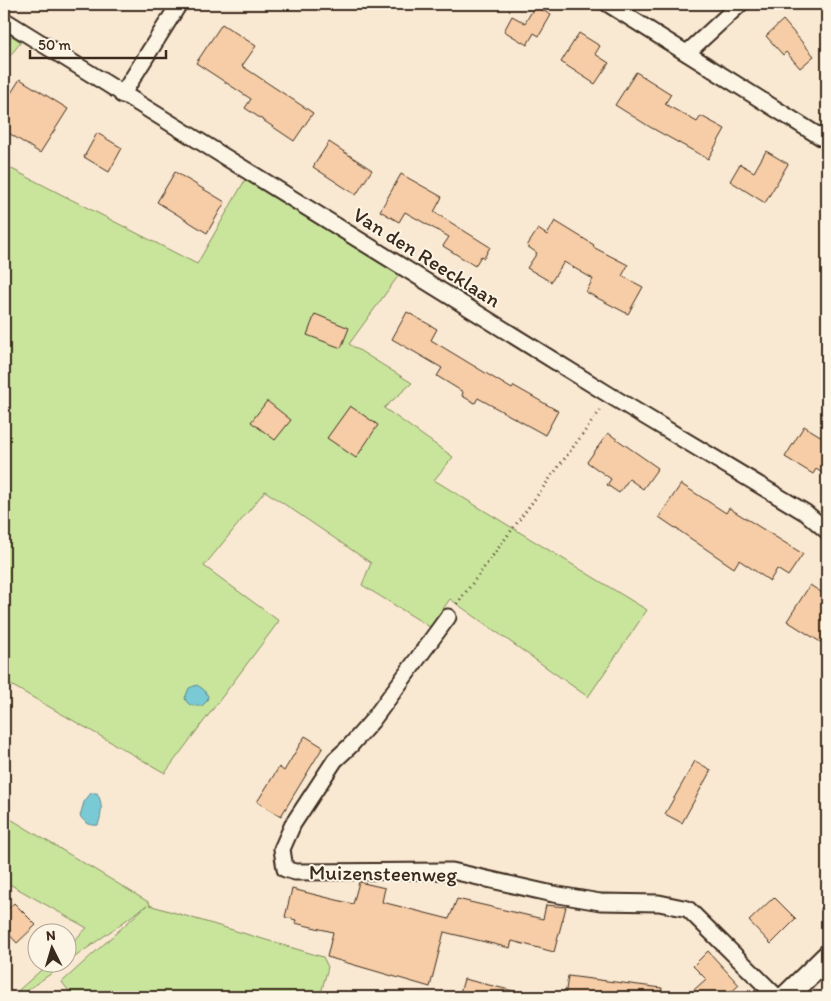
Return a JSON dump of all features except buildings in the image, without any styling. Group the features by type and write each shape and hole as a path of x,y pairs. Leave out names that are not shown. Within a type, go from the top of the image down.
{"street":[{"path":"122,95 179,4"},
{"path":"608,4 827,141"},
{"path":"687,53 740,4"},
{"name":"Van den Reecklaan","path":"4,20 122,95 611,396 806,513 827,531"},
{"name":"Muizensteenweg","path":"448,617 372,720 350,746 335,760 293,824 282,848 286,869 295,872 452,871 530,890 600,902 659,903 688,909 777,997"},
{"path":"786,997 827,957"}],"path":[{"path":"448,617 611,396"}],"green space":[{"path":"4,31 21,42 4,63"},
{"path":"4,165 197,264 245,180 399,275 349,344 412,383 384,408 453,457 434,480 647,610 588,697 450,599 430,627 362,585 371,563 265,491 204,566 279,621 165,773 4,681"},
{"path":"4,815 150,903 149,905 323,957 328,967 320,997 69,997 68,990 62,982 71,974 78,974 78,968 147,905 78,955 78,937 87,928 4,881"},
{"path":"37,974 50,974 17,997 11,997"}],"water":[{"path":"197,685 208,696 207,701 202,706 194,706 186,701 185,698 189,688"},
{"path":"91,793 97,793 101,805 98,825 88,824 80,816 84,802"}]}
